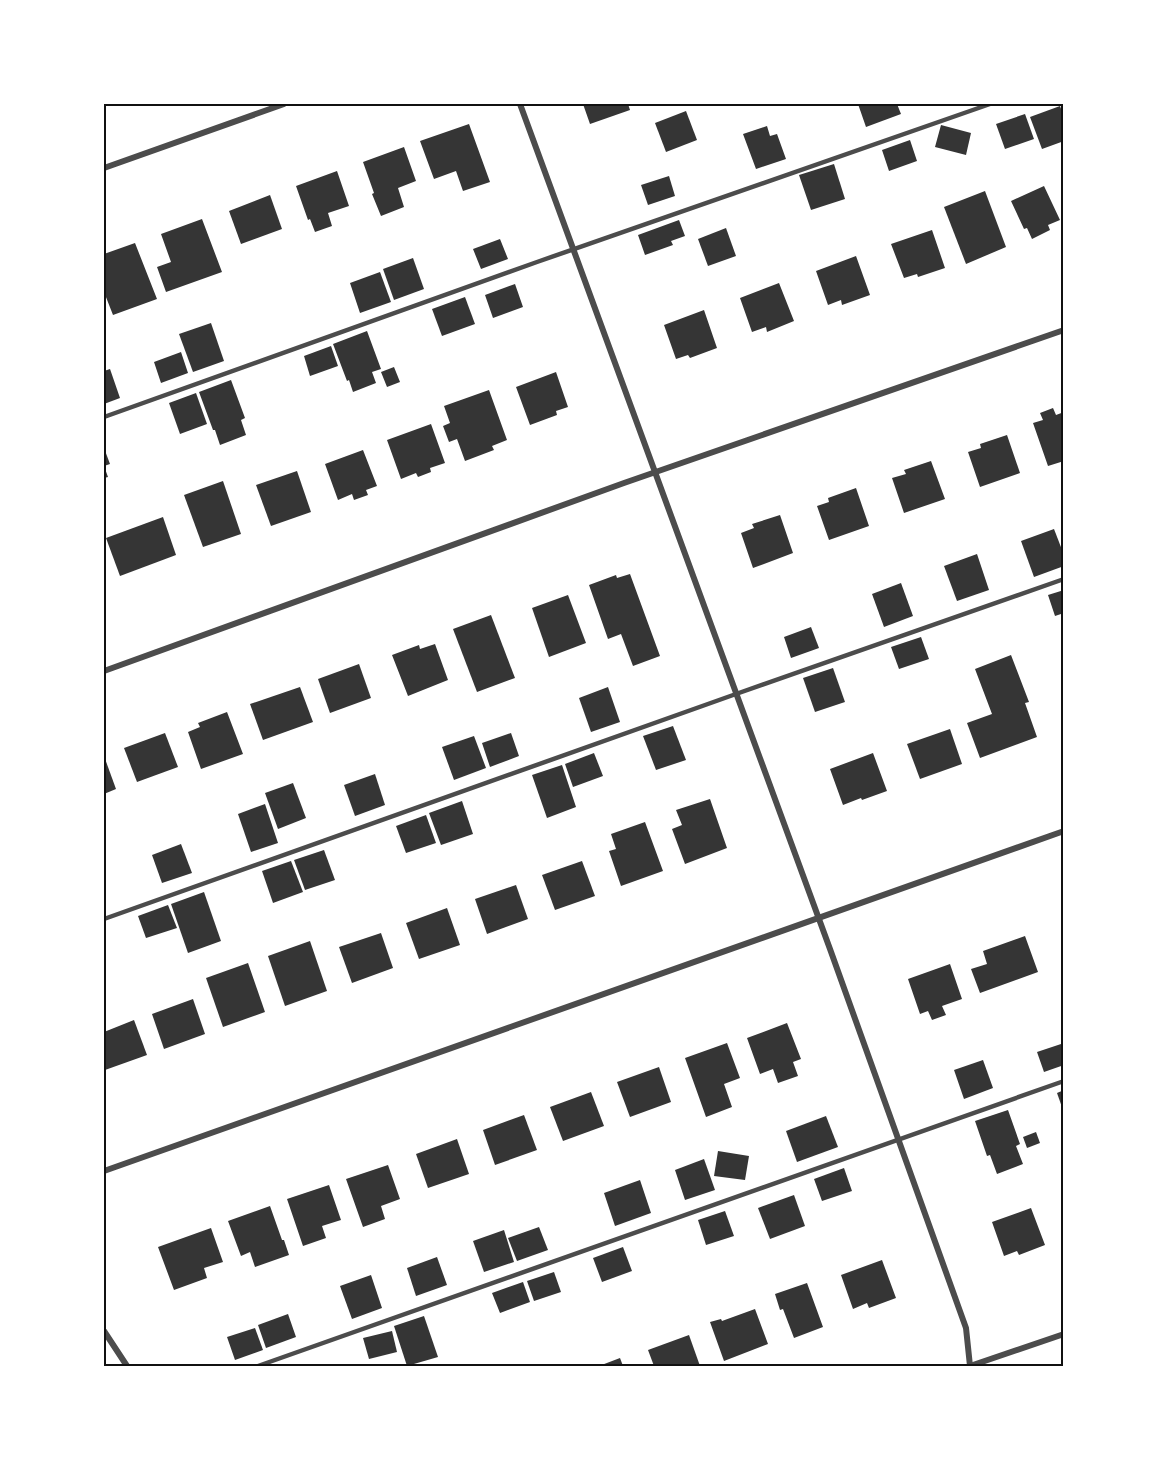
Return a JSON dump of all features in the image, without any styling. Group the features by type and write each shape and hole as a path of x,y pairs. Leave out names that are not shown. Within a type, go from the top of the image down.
{"street":[{"path":"104,168 284,104"},
{"path":"520,104 966,1328 970,1366 1064,1334"},
{"path":"104,671 654,472 1064,330"},
{"path":"104,1172 1064,831"},
{"path":"104,1331 127,1366"}],"lane":[{"path":"104,417 574,249 990,104"},
{"path":"104,919 1064,579"},
{"path":"258,1366 1064,1081"}],"building":[{"path":"583,104 628,104 630,110 590,124"},
{"path":"858,104 897,104 901,114 866,127"},
{"path":"1060,106 1064,117 1064,141 1042,149 1030,117"},
{"path":"686,111 697,140 666,152 655,123"},
{"path":"1025,114 1034,139 1005,149 996,124"},
{"path":"469,124 490,182 463,191 456,171 434,179 420,141"},
{"path":"941,125 971,133 966,155 935,147"},
{"path":"767,126 770,136 777,134 786,159 756,169 743,134"},
{"path":"910,140 917,161 889,171 882,150"},
{"path":"404,147 416,181 398,188 404,207 381,216 363,162"},
{"path":"834,164 845,199 811,210 799,175"},
{"path":"337,171 349,206 328,213 332,226 315,232 310,219 308,220 296,186"},
{"path":"669,176 675,196 648,205 641,185"},
{"path":"1044,186 1060,220 1048,225 1050,230 1032,239 1027,228 1024,229 1011,201"},
{"path":"985,191 1006,247 966,264 944,207"},
{"path":"270,195 282,229 241,244 229,211"},
{"path":"202,219 222,272 166,292 157,267 171,262 161,234"},
{"path":"679,220 685,236 671,241 673,245 645,255 638,235"},
{"path":"726,228 736,256 708,266 698,239"},
{"path":"932,230 945,268 918,277 917,274 904,278 891,244"},
{"path":"500,239 508,259 481,269 473,249"},
{"path":"135,243 157,299 113,315 104,292 106,292 104,254"},
{"path":"856,256 870,295 842,305 841,300 828,305 816,271"},
{"path":"413,258 424,289 394,300 383,269"},
{"path":"380,272 391,302 360,313 350,283"},
{"path":"779,283 794,321 767,332 766,327 752,332 740,298"},
{"path":"515,284 523,307 493,318 485,295"},
{"path":"465,297 475,324 442,336 432,309"},
{"path":"704,310 717,348 690,358 688,355 676,359 664,325"},
{"path":"211,323 224,361 193,372 179,334"},
{"path":"367,331 381,369 372,372 376,383 353,392 333,344"},
{"path":"331,346 338,366 310,376 304,356"},
{"path":"181,352 188,373 161,383 154,362"},
{"path":"394,367 400,382 387,387 381,372"},
{"path":"110,369 120,398 104,404 104,371"},
{"path":"556,372 568,407 556,411 557,415 530,425 516,387"},
{"path":"231,380 245,418 241,420 246,435 220,445 199,392"},
{"path":"489,390 507,440 492,446 494,450 465,461 457,439 449,442 443,426 450,423 444,406"},
{"path":"196,393 207,424 180,434 169,403"},
{"path":"1053,408 1056,415 1064,412 1064,461 1048,466 1033,423 1043,420 1040,413"},
{"path":"431,424 445,463 430,468 431,472 418,477 416,473 401,479 387,440"},
{"path":"1007,435 1020,473 980,487 968,452 981,448 980,444"},
{"path":"104,448 110,464 104,466"},
{"path":"363,450 377,486 366,490 368,495 354,500 352,494 338,500 325,464"},
{"path":"931,461 945,499 904,513 892,478 906,474 904,470"},
{"path":"104,466 108,477 104,478"},
{"path":"297,471 311,512 271,526 256,485"},
{"path":"223,481 241,534 203,547 184,495"},
{"path":"856,488 869,526 829,540 817,506 829,502 828,498"},
{"path":"780,515 793,553 753,568 741,533 754,528 752,524"},
{"path":"163,517 176,555 120,576 106,538"},
{"path":"1054,529 1064,555 1064,566 1034,577 1021,541"},
{"path":"977,554 989,590 957,601 944,566"},
{"path":"630,574 660,656 633,666 621,634 608,639 589,585 616,575 617,578"},
{"path":"901,583 913,616 884,627 872,594"},
{"path":"1064,590 1064,613 1055,616 1048,595"},
{"path":"568,595 586,643 549,657 532,608"},
{"path":"491,615 515,678 477,692 453,629"},
{"path":"811,627 819,648 791,658 784,637"},
{"path":"921,637 929,659 899,669 891,647"},
{"path":"435,644 448,680 408,696 392,655 419,645 420,649"},
{"path":"1011,655 1029,702 1025,703 1037,737 980,758 967,723 992,714 975,669"},
{"path":"359,664 371,698 330,713 318,679"},
{"path":"833,668 845,702 815,712 803,678"},
{"path":"300,687 313,722 263,740 250,704"},
{"path":"608,687 620,722 591,732 579,698"},
{"path":"227,712 243,754 201,769 188,732 200,727 198,723"},
{"path":"673,726 686,760 656,770 643,736"},
{"path":"950,729 962,764 920,779 907,744"},
{"path":"165,733 178,767 137,782 124,748"},
{"path":"511,733 519,756 490,767 482,743"},
{"path":"474,736 486,768 454,780 442,747"},
{"path":"594,753 603,776 573,787 565,764"},
{"path":"873,753 887,791 843,805 830,769"},
{"path":"104,756 116,789 104,794"},
{"path":"562,765 576,807 547,818 532,775"},
{"path":"375,774 385,805 355,816 344,785"},
{"path":"293,783 306,818 278,829 265,793"},
{"path":"710,799 727,848 685,864 672,829 682,825 676,810"},
{"path":"462,801 473,834 441,845 429,813"},
{"path":"265,804 278,843 251,852 238,814"},
{"path":"426,815 436,843 406,853 396,826"},
{"path":"645,822 663,871 621,886 609,851 616,849 611,834"},
{"path":"181,844 192,873 162,883 152,855"},
{"path":"324,850 335,880 305,890 294,860"},
{"path":"291,861 303,892 273,903 262,871"},
{"path":"582,861 595,896 555,910 542,875"},
{"path":"516,885 528,919 487,934 475,899"},
{"path":"204,892 221,941 188,953 171,904"},
{"path":"168,905 177,928 146,938 138,916"},
{"path":"447,908 460,945 419,959 406,923"},
{"path":"381,933 393,968 352,983 339,947"},
{"path":"1025,936 1038,972 980,993 971,969 987,964 983,951"},
{"path":"310,941 327,991 285,1006 268,956"},
{"path":"248,963 265,1012 223,1027 206,978"},
{"path":"950,964 962,999 942,1006 946,1015 932,1020 928,1011 920,1014 908,979"},
{"path":"193,999 205,1034 164,1049 152,1014"},
{"path":"134,1020 147,1055 105,1070 104,1032"},
{"path":"787,1023 801,1059 793,1062 798,1076 778,1083 773,1069 760,1074 747,1038"},
{"path":"727,1043 740,1078 724,1084 732,1107 706,1117 685,1058"},
{"path":"1064,1043 1064,1065 1044,1072 1037,1052"},
{"path":"983,1060 993,1088 964,1099 954,1070"},
{"path":"659,1067 671,1102 630,1117 617,1082"},
{"path":"1064,1090 1064,1110 1063,1110 1057,1093"},
{"path":"591,1092 604,1126 563,1141 550,1107"},
{"path":"1008,1110 1020,1144 1016,1146 1023,1164 997,1174 990,1155 987,1156 975,1121"},
{"path":"524,1115 537,1150 495,1165 483,1130"},
{"path":"826,1116 838,1147 797,1162 786,1131"},
{"path":"1036,1132 1040,1143 1027,1148 1023,1137"},
{"path":"457,1139 469,1174 428,1188 416,1154"},
{"path":"718,1151 749,1156 745,1180 714,1176"},
{"path":"704,1159 715,1190 685,1200 675,1170"},
{"path":"388,1165 400,1199 381,1206 385,1219 363,1227 346,1179"},
{"path":"844,1168 852,1191 822,1201 814,1179"},
{"path":"640,1180 651,1213 615,1226 604,1193"},
{"path":"329,1185 341,1220 322,1226 326,1238 303,1246 287,1199"},
{"path":"794,1195 805,1226 770,1239 758,1208"},
{"path":"270,1206 289,1255 255,1267 250,1252 241,1256 228,1221"},
{"path":"1031,1208 1045,1245 1019,1255 1017,1251 1004,1256 992,1222"},
{"path":"725,1211 734,1236 706,1245 698,1220"},
{"path":"539,1227 548,1250 517,1261 508,1238"},
{"path":"211,1228 223,1262 204,1268 207,1278 174,1290 158,1247"},
{"path":"504,1230 514,1262 484,1272 473,1241"},
{"path":"623,1247 632,1271 602,1282 593,1258"},
{"path":"437,1257 447,1285 416,1296 407,1268"},
{"path":"882,1260 896,1298 869,1308 867,1303 853,1309 841,1275"},
{"path":"554,1272 561,1292 534,1301 527,1281"},
{"path":"371,1275 382,1308 352,1319 340,1286"},
{"path":"523,1282 530,1302 500,1313 492,1293"},
{"path":"807,1283 823,1327 794,1338 775,1294"},
{"path":"755,1309 768,1344 724,1361 710,1322 721,1319 722,1321"},
{"path":"288,1314 296,1337 266,1348 258,1325"},
{"path":"424,1316 438,1357 407,1366 394,1326"},
{"path":"255,1328 263,1350 235,1360 227,1337"},
{"path":"392,1331 397,1352 369,1359 363,1338"},
{"path":"689,1335 700,1366 654,1366 648,1350"},
{"path":"620,1358 623,1366 599,1366"}]}
